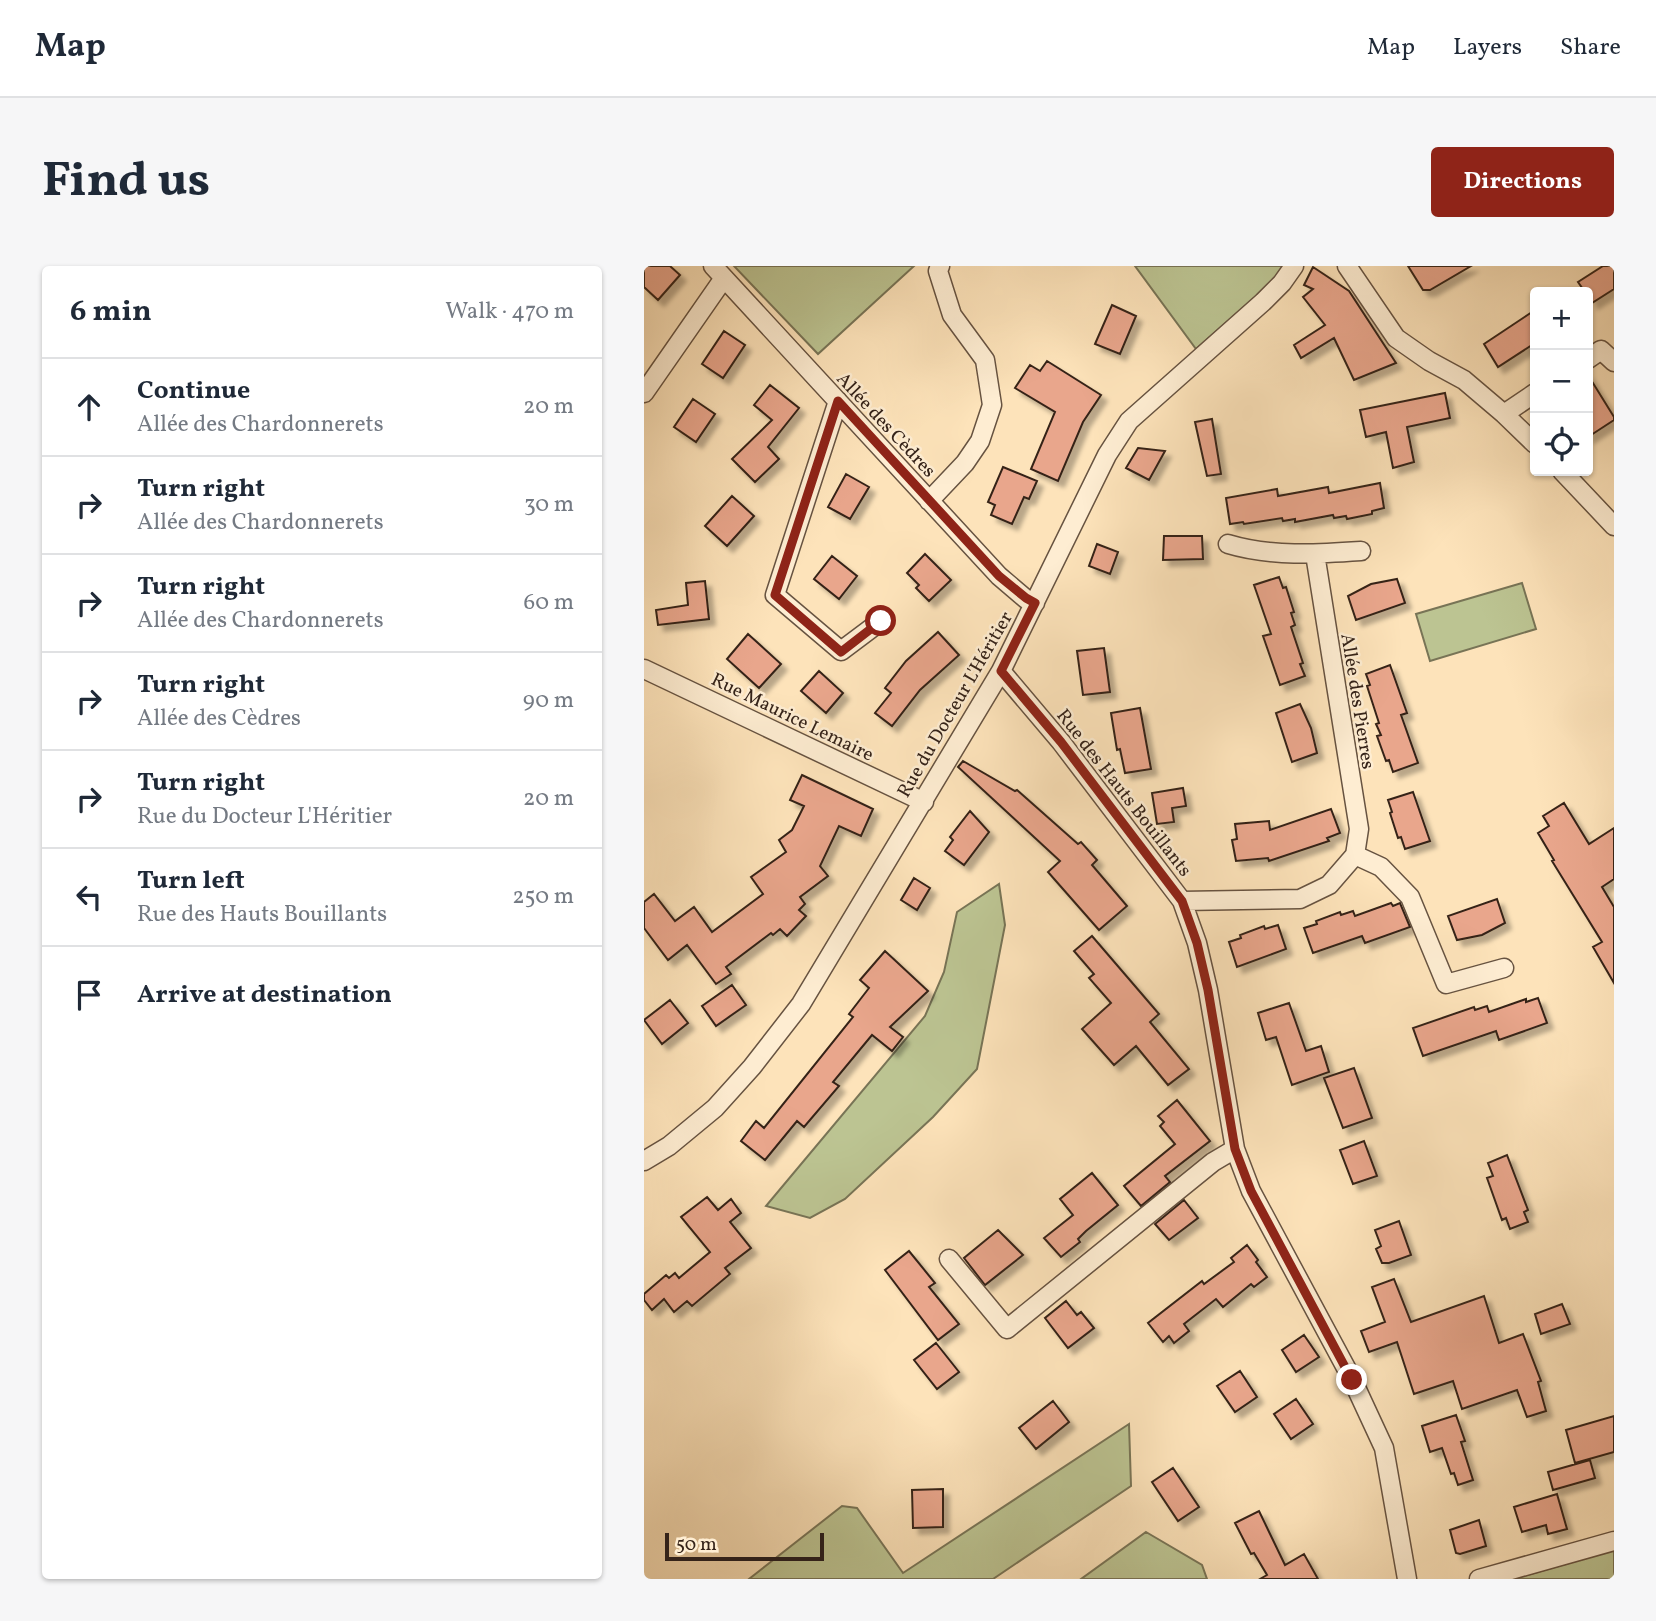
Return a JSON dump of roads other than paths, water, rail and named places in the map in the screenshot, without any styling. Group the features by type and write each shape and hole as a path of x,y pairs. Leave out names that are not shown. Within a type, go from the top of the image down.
{"street":[{"path":"929,500 965,463 980,441 992,405 985,360 952,316 938,271 940,266"},
{"name":"Rue du Docteur L'Héritier","path":"644,1161 669,1146 715,1108 752,1067 793,1014 1001,671 1107,455 1129,421 1263,302 1294,266"},
{"path":"1347,266 1396,338 1429,361 1464,380 1530,439"},
{"path":"644,393 719,272"},
{"name":"Allée des Cèdres","path":"719,272 999,576 1035,603"},
{"path":"1593,356 1601,350 1614,362"},
{"path":"1504,414 1530,396"},
{"path":"838,401 775,595 841,652 881,621"},
{"path":"1567,476 1614,526"},
{"path":"1228,544 1250,550 1315,554 1361,551"},
{"name":"Allée des Pierres","path":"1315,554 1359,829 1355,855"},
{"name":"Rue Maurice Lemaire","path":"644,668 924,802"},
{"name":"Rue des Hauts Bouillants","path":"1001,671 1061,742 1182,901 1197,943 1208,990 1235,1149 1251,1191 1352,1380 1384,1448 1407,1579"},
{"path":"1182,901 1300,899 1329,885 1355,855 1381,867 1410,897 1446,985 1504,968"},
{"path":"949,1259 1007,1329 1213,1161 1235,1149"},
{"path":"1479,1579 1614,1541"}]}
